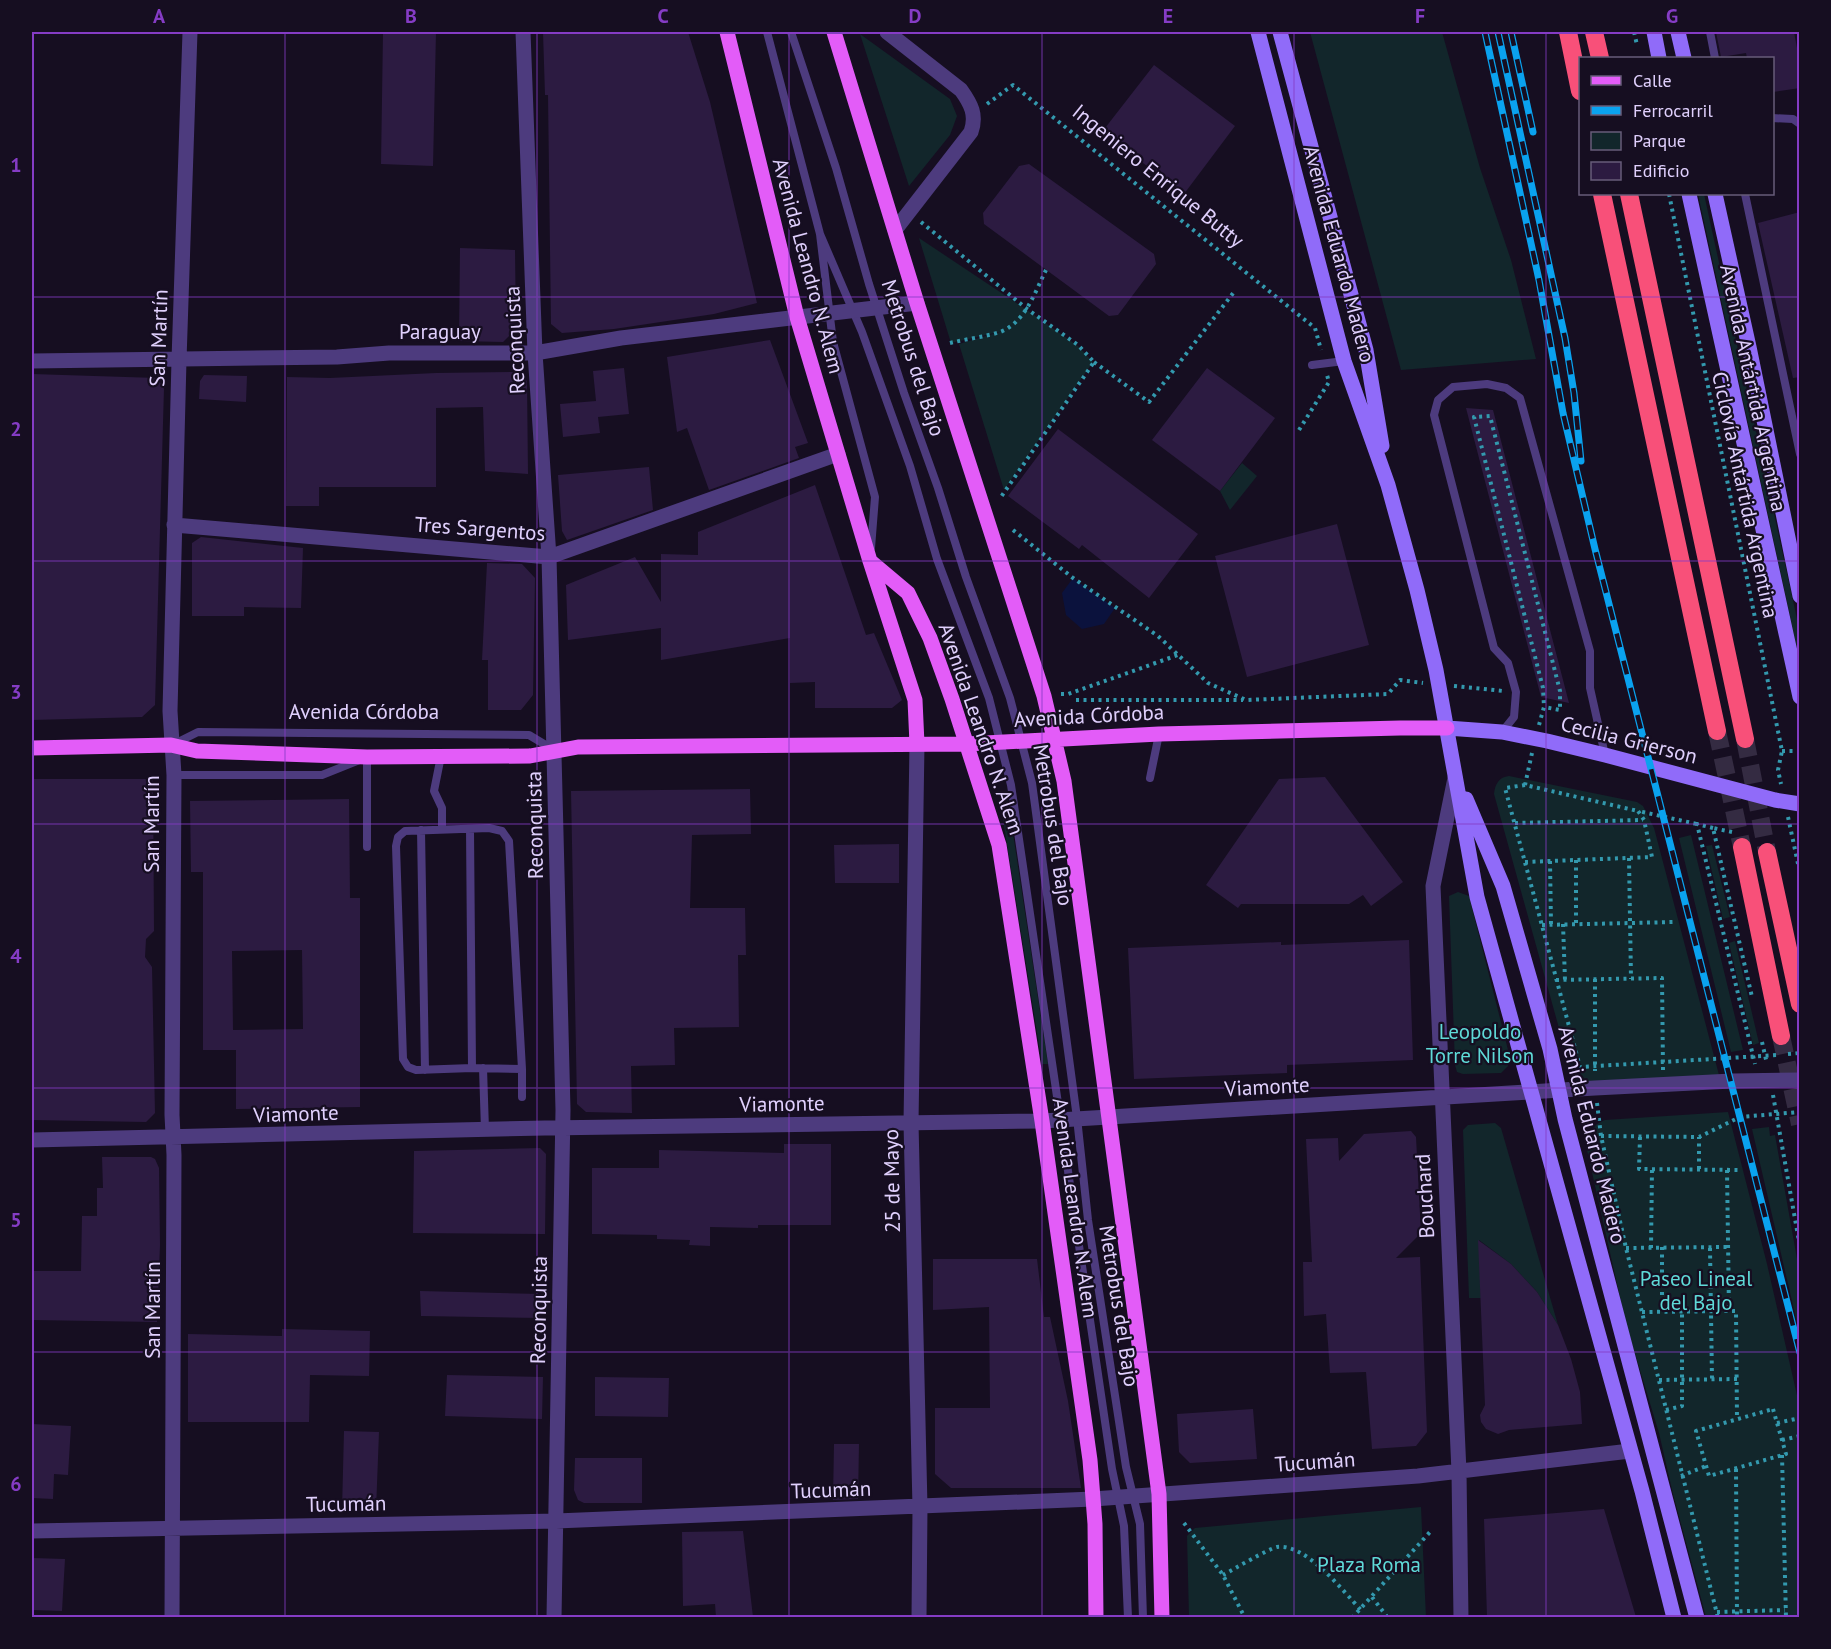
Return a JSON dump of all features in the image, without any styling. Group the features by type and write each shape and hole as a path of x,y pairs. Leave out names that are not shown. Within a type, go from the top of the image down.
{"highway":[{"path":"1568,32 1579,82"},
{"path":"1594,32 1600,57"},
{"path":"1602,195 1717,731"},
{"path":"1629,195 1745,739"},
{"path":"1742,847 1781,1036"},
{"path":"1767,852 1800,1004"}],"main road":[{"name":"Avenida Leandro N. Alem","path":"727,32 797,317 870,561 908,593 930,638 999,845 1042,1121 1094,1499 1096,1617"},
{"path":"834,32 917,303 1044,696 1064,781 1159,1494 1162,1617"},
{"name":"Avenida Eduardo Madero","path":"1258,32 1344,361 1389,485 1417,590 1447,729 1477,897 1674,1617"},
{"name":"Avenida Eduardo Madero","path":"1280,32 1366,350 1389,485"},
{"path":"1653,32 1659,57"},
{"path":"1678,32 1684,57"},
{"name":"Avenida Antártida Argentina","path":"1689,195 1800,697"},
{"name":"Avenida Antártida Argentina","path":"1714,195 1749,347 1800,596"},
{"path":"870,561 915,700 917,744"},
{"name":"Avenida Córdoba","path":"32,748 171,745 197,750 367,757 530,756 578,747 966,744 1159,734 1400,728 1447,729"},
{"name":"Cecilia Grierson","path":"1447,729 1502,732 1536,739 1792,803"},
{"name":"Avenida Eduardo Madero","path":"1455,775 1503,886 1550,1049 1697,1617"}],"street":[{"name":"San Martín","path":"172,1617 174,775 171,745 178,360 190,32"},
{"name":"Reconquista","path":"523,32 535,352 549,557 563,1128 554,1617"},
{"path":"887,32 961,90 974,113 971,132 895,230"},
{"name":"Paraguay","path":"32,361 337,357 389,352 535,352 621,338 917,303"},
{"name":"Tres Sargentos","path":"174,525 549,557 838,454"},
{"name":"25 de Mayo","path":"917,744 911,1123 920,1507 920,1617"},
{"name":"Bouchard","path":"1455,775 1433,885 1459,1472 1461,1617"},
{"name":"Viamonte","path":"32,1140 563,1128 1042,1121 1441,1099 1595,1088 1800,1080"},
{"name":"Tucumán","path":"32,1531 556,1521 1094,1499 1459,1472 1630,1451"}],"lane":[{"name":"Metrobus del Bajo","path":"767,32 820,234 833,342 875,496 870,561"},
{"name":"Metrobus del Bajo","path":"792,32 836,168 877,308 966,577 1010,698 1032,783 1077,1118 1088,1220 1126,1467 1124,1526 1128,1617"},
{"path":"1710,32 1715,57"},
{"path":"1774,118 1793,119 1800,124"},
{"path":"1745,195 1800,454"},
{"name":"Metrobus del Bajo","path":"820,234 852,310 910,466 937,559 988,698 1001,742 1011,785 1112,1469 1140,1524 1143,1617"},
{"path":"1312,365 1344,361"},
{"path":"1502,732 1514,717 1516,692 1508,663 1494,648 1434,415 1438,400 1453,387 1487,384 1506,388 1520,398 1590,651 1590,688 1605,755"},
{"name":"Avenida Córdoba","path":"171,745 198,732 451,733 529,735 555,751"},
{"path":"1150,778 1159,734"},
{"path":"441,756 434,791 442,808 442,829"},
{"path":"174,775 322,775 367,757 367,847"},
{"path":"522,1069 416,1070 408,1067 403,1059 396,846 398,837 405,831 489,828 502,831 509,841 522,1069 522,1097"},
{"path":"470,829 472,1068"},
{"path":"421,830 425,1070"},
{"path":"483,1068 485,1130"}],"path":[{"name":"Ingeniero Enrique Butty","path":"974,113 1013,85 1315,328"},
{"name":"Ciclovía Antártida Argentina","path":"1669,195 1782,751 1778,770 1792,803 1800,873"},
{"path":"909,212 1027,309 1078,345 1094,363 1149,402 1234,292"},
{"path":"950,343 1002,332 1027,309 1046,270"},
{"path":"1001,497 1094,363"},
{"path":"1525,785 1544,707 1544,688 1474,417 1490,416 1560,691 1560,710 1544,707"},
{"path":"1013,530 1073,578 1158,636 1208,683 1246,700"},
{"path":"1068,694 1178,654"},
{"path":"1076,700 1246,700 1388,694 1400,680 1516,692"},
{"path":"1782,751 1800,751"},
{"path":"1713,828 1525,785 1505,788 1580,1067 1800,1053"},
{"path":"1525,862 1652,857 1644,820 1638,811"},
{"path":"1515,824 1644,820"},
{"path":"1697,824 1759,1081"},
{"path":"1629,858 1631,979"},
{"path":"1576,860 1576,924"},
{"path":"1550,861 1551,925"},
{"path":"1542,925 1674,922"},
{"path":"1563,924 1564,980"},
{"path":"1556,980 1662,978 1663,1085"},
{"path":"1595,979 1595,1088 1601,1136 1626,1248 1717,1615 1785,1610"},
{"path":"1601,1136 1699,1137 1740,1118 1800,1112"},
{"path":"1640,1137 1639,1169 1740,1170"},
{"path":"1699,1137 1699,1169"},
{"path":"1651,1248 1652,1169"},
{"path":"1727,1170 1729,1311"},
{"path":"1662,1247 1662,1312"},
{"path":"1626,1248 1728,1248"},
{"path":"1710,1248 1712,1380"},
{"path":"1642,1312 1736,1311 1737,1419"},
{"path":"1682,1312 1682,1406"},
{"path":"1659,1380 1737,1379"},
{"path":"1773,1409 1777,1423 1786,1454 1709,1476 1696,1431 1773,1409"},
{"path":"1777,1423 1800,1418"},
{"path":"1782,1440 1800,1436"},
{"path":"1782,1455 1786,1617"},
{"path":"1736,1469 1737,1617"},
{"path":"1184,1523 1223,1575 1245,1617"},
{"path":"1352,1617 1361,1610 1430,1532"},
{"path":"1223,1575 1276,1547 1295,1549 1319,1567 1361,1610"},
{"path":"1372,1597 1388,1617"}],"green space":[{"path":"1310,32 1442,32 1480,168 1511,260 1536,359 1401,370"},
{"path":"860,34 950,99 957,116 950,135 909,186"},
{"path":"1698,195 1704,195 1799,628 1799,657"},
{"path":"919,238 1078,346 1093,362 1004,490 959,344 1003,331 951,343"},
{"path":"1242,463 1257,476 1230,510 1220,491"},
{"path":"1509,776 1637,802 1643,806 1654,828 1719,1075 1585,1084 1577,1081 1572,1075 1494,794 1498,782"},
{"path":"999,794 1007,794 1048,1064 1042,1064"},
{"path":"1691,835 1743,1050 1731,1052 1679,838"},
{"path":"1712,845 1730,917 1723,919 1706,846"},
{"name":"Leopoldo Torre Nilson","path":"1458,892 1469,896 1508,1050 1508,1066 1501,1073 1463,1074 1457,1072 1455,1065 1449,896"},
{"path":"1735,941 1759,1043 1753,1045 1729,943"},
{"name":"Paseo Lineal del Bajo","path":"1728,1112 1767,1264 1799,1404 1799,1617 1706,1617 1659,1433 1626,1324 1587,1150 1590,1131 1605,1120"},
{"path":"1495,1123 1501,1128 1558,1325 1537,1292 1511,1264 1479,1240 1481,1298 1469,1298 1463,1130 1468,1125"},
{"path":"1769,1127 1770,1136 1775,1135 1799,1270 1799,1331 1752,1129"},
{"name":"Plaza Roma","path":"1421,1507 1426,1617 1189,1617 1187,1536 1195,1528"}],"shaded area":[{"path":"1073,578 1115,608 1104,624 1082,629 1066,615 1062,593"}],"building":[{"path":"383,32 436,32 433,166 381,164"},
{"path":"543,32 688,32 710,102 757,303 714,314 614,329 562,333 551,324 548,95 545,95"},
{"path":"1716,32 1794,32 1800,64 1800,88 1774,92 1774,57 1747,57 1746,53 1721,57"},
{"path":"1154,65 1235,126 1184,194 1102,132"},
{"path":"1029,164 1154,254 1156,264 1118,315 1109,316 984,224 983,213 1019,166"},
{"path":"1800,212 1800,377 1793,378 1758,223"},
{"path":"460,248 515,250 516,329 503,342 459,341"},
{"path":"770,340 808,443 795,447 799,458 709,490 687,428 677,432 667,357"},
{"path":"624,368 629,414 598,417 600,433 563,437 560,404 596,401 593,371"},
{"path":"1207,368 1275,418 1220,491 1152,440"},
{"path":"518,372 527,381 528,474 485,471 483,407 436,408 436,487 319,487 319,506 286,506 287,377 330,378"},
{"path":"32,374 157,378 164,388 155,705 142,717 32,720"},
{"path":"204,375 247,376 246,402 199,399 200,381"},
{"path":"1466,408 1493,410 1569,703 1541,697"},
{"path":"1058,429 1198,534 1149,598 1082,545 1079,549 1008,496"},
{"path":"649,467 653,510 567,540 562,531 558,475"},
{"path":"815,485 866,635 874,633 902,700 892,708 815,708 815,682 790,683 790,638 661,660 661,628 568,640 566,585 635,557 661,602 661,554 698,555 698,532"},
{"path":"1337,524 1369,645 1247,677 1215,556"},
{"path":"201,537 303,548 301,608 244,607 244,616 192,616 192,543"},
{"path":"487,563 522,564 535,578 533,695 521,710 488,710 488,660 482,660"},
{"path":"1325,777 1403,882 1371,906 1363,895 1349,904 1241,904 1238,908 1206,885 1279,779"},
{"path":"32,779 153,779 154,931 146,939 145,957 152,967 155,1113 146,1122 32,1120"},
{"path":"750,789 751,834 692,835 690,908 745,908 746,955 738,955 739,1027 674,1028 675,1065 631,1066 632,1113 586,1112 577,1104 571,791"},
{"path":"349,799 350,898 360,898 360,1107 236,1109 236,1050 203,1050 203,872 191,872 190,801","holes":["302,950 303,1029 233,1030 232,951"]},
{"path":"899,844 899,883 835,883 834,845"},
{"path":"1409,940 1413,1060 1287,1065 1287,1073 1134,1079 1128,948"},
{"path":"1411,1131 1416,1137 1421,1233 1396,1258 1420,1257 1427,1432 1416,1446 1372,1449 1366,1372 1330,1373 1326,1314 1304,1316 1303,1262 1312,1262 1306,1139 1338,1138 1339,1161 1364,1134"},
{"path":"784,1144 831,1144 831,1225 710,1227 710,1246 689,1245 690,1240 657,1239 657,1235 592,1234 592,1168 659,1168 659,1150 784,1153"},
{"path":"540,1148 546,1154 545,1234 413,1233 414,1151"},
{"path":"102,1157 151,1157 155,1159 159,1168 160,1245 157,1322 32,1320 32,1271 81,1271 82,1216 97,1216 97,1188 103,1188"},
{"path":"1478,1240 1511,1264 1537,1292 1558,1325 1580,1392 1582,1424 1509,1430 1498,1434 1486,1429 1481,1422 1480,1415 1485,1405"},
{"path":"933,1259 1037,1259 1044,1317 1050,1317 1068,1401 1081,1488 951,1488 935,1474 935,1408 990,1408 989,1307 933,1310"},
{"path":"420,1291 540,1294 540,1318 421,1316"},
{"path":"282,1329 370,1331 369,1376 310,1375 309,1422 188,1422 188,1334 282,1336"},
{"path":"447,1375 543,1377 542,1419 445,1416"},
{"path":"595,1377 669,1378 668,1417 595,1416"},
{"path":"1253,1409 1257,1459 1190,1463 1179,1452 1177,1414"},
{"path":"32,1424 71,1426 68,1475 54,1474 53,1499 32,1498"},
{"path":"344,1431 379,1432 376,1510 342,1510"},
{"path":"834,1444 859,1444 858,1499 833,1500"},
{"path":"575,1458 642,1458 642,1503 584,1503 578,1500 574,1490"},
{"path":"1604,1509 1636,1617 1487,1617 1484,1519"},
{"path":"743,1531 753,1617 716,1617 715,1604 683,1606 682,1532"},
{"path":"32,1558 65,1559 62,1611 32,1610"}],"tunnel":[{"path":"1717,731 1742,847"},
{"path":"1745,739 1767,852"},
{"path":"1781,1036 1800,1124"}],"railway":[{"path":"1485,32 1539,280 1563,413 1595,549 1800,1353"},
{"path":"1498,32 1565,338 1574,393 1581,461"},
{"path":"1511,32 1533,132"}]}
